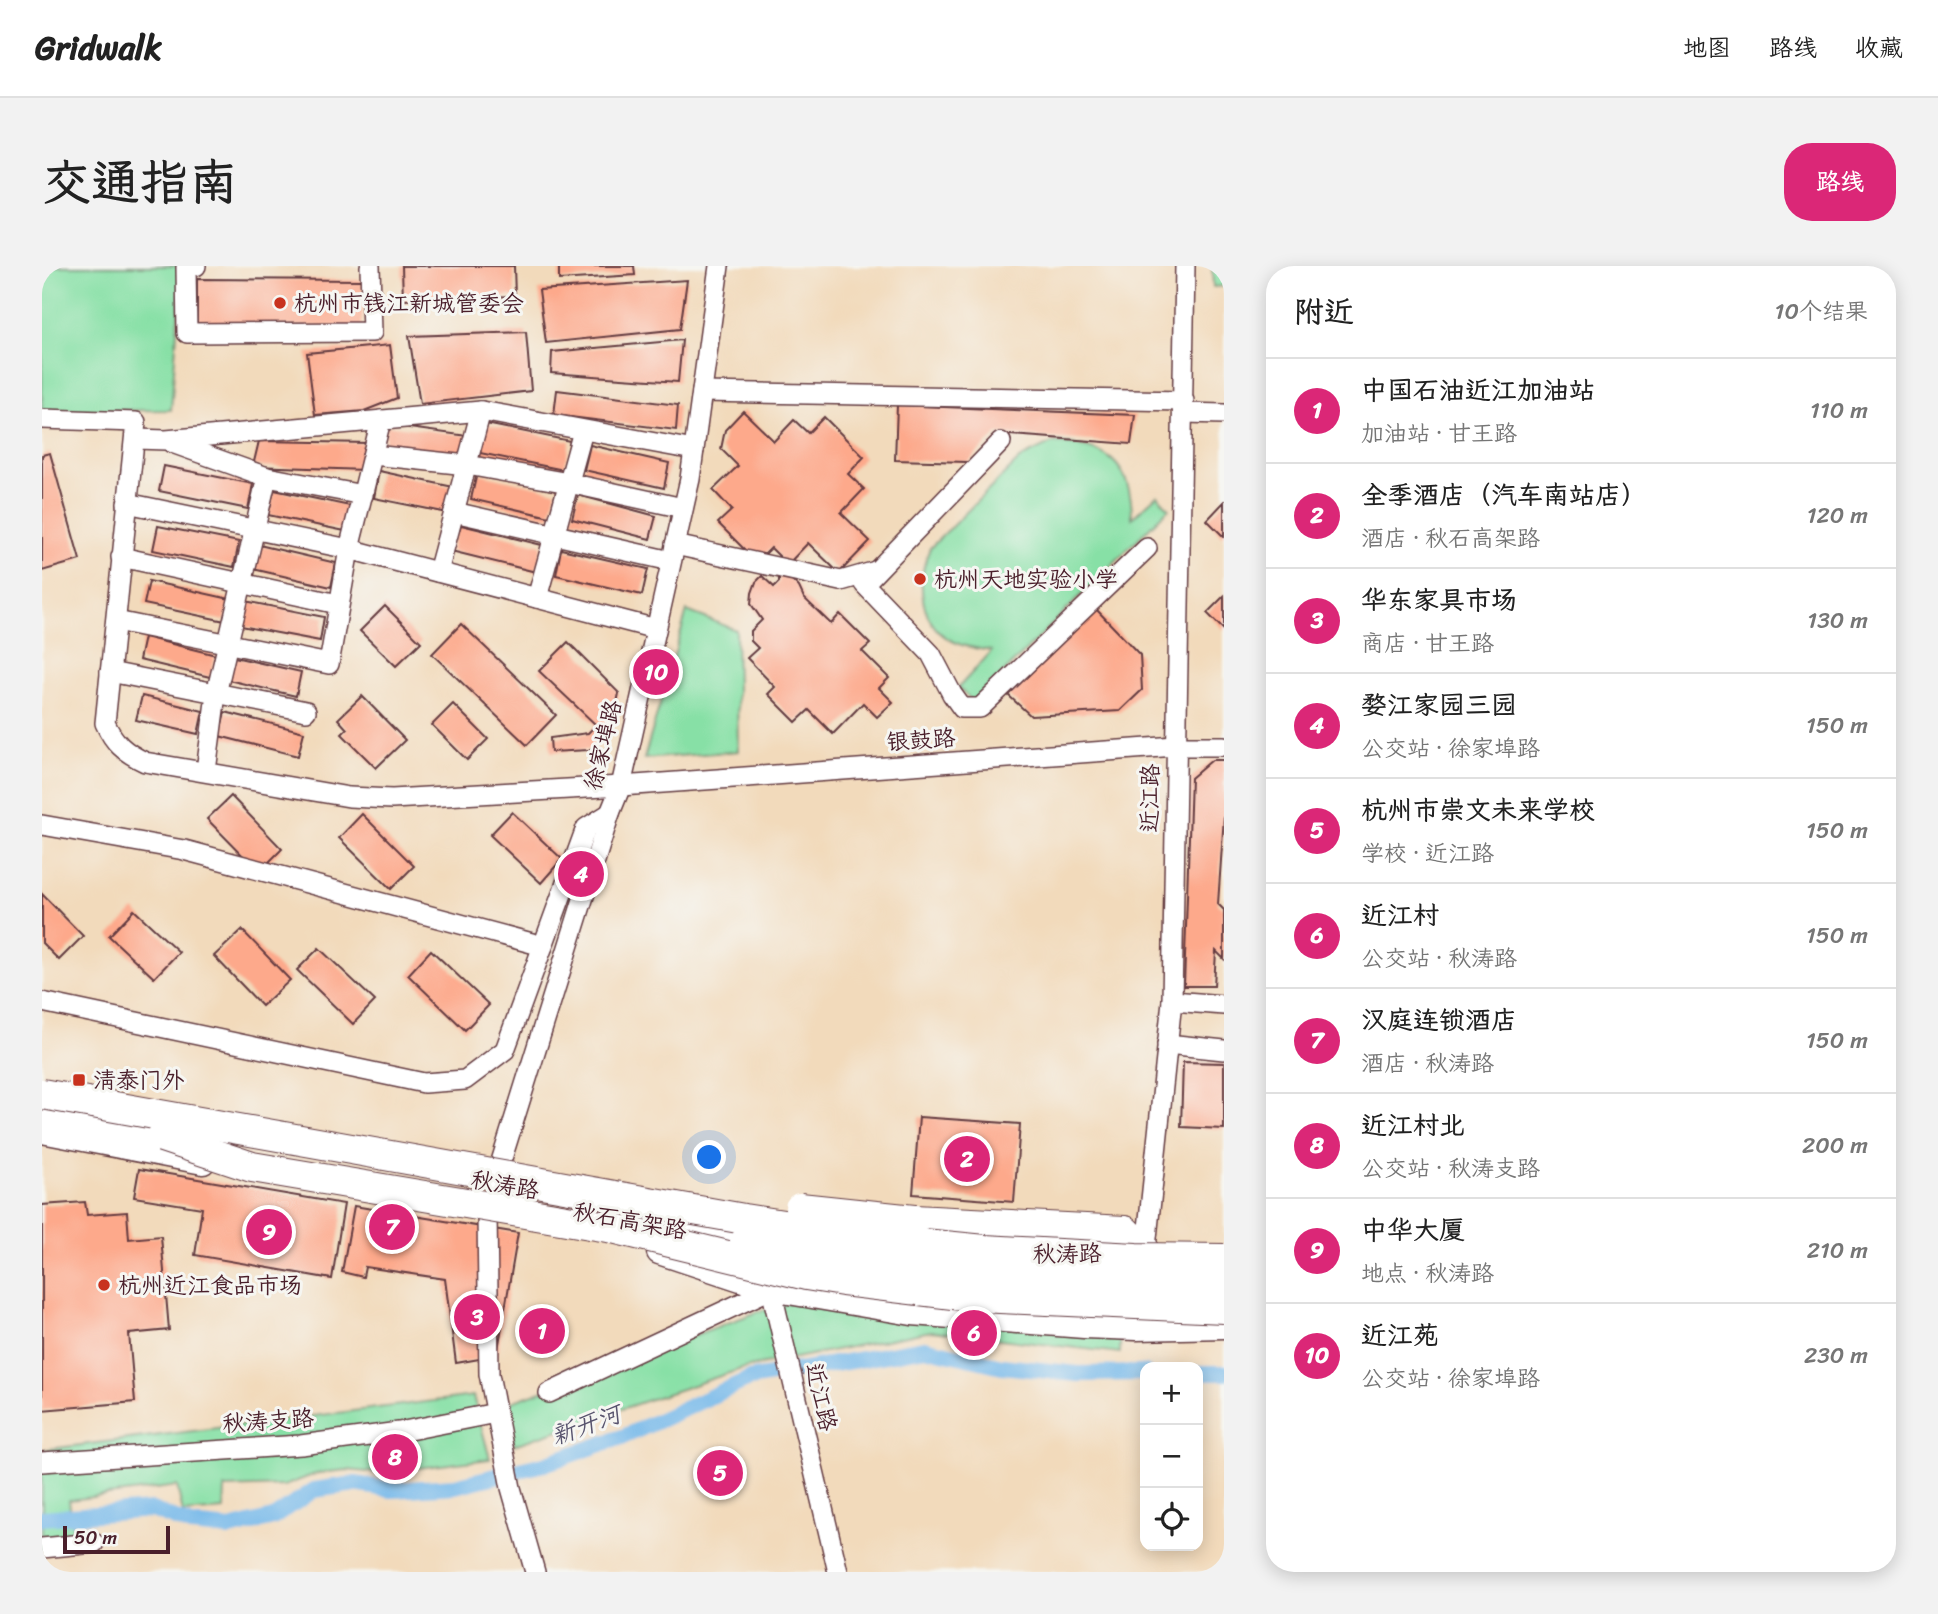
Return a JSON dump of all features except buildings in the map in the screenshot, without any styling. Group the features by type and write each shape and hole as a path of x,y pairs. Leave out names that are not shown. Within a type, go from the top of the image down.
{"highway":[{"path":"43,1100 111,1099 787,1206 915,1220 1125,1231 1146,1252"},
{"name":"秋石高架路","path":"43,1100 162,1138 868,1261 979,1273 1224,1281"},
{"name":"秋石高架路","path":"43,1100 873,1239 998,1251 1136,1258 1224,1259"},
{"path":"162,1138 252,1167 608,1227 806,1275 843,1281 978,1297 1224,1308"}],"main road":[{"name":"秋涛路","path":"43,1100 494,1184 844,1240 1035,1256 1146,1252 1224,1253"},
{"name":"秋涛路","path":"42,1131 344,1189 775,1261 930,1282 1141,1293 1224,1294"},
{"path":"602,1233 771,1289 912,1313 1136,1328 1224,1326"}],"street":[{"path":"196,266 186,267 187,333 372,332 370,266"},
{"name":"徐家埠路","path":"494,1184 610,813 621,786 694,450 719,266"},
{"name":"近江路","path":"1136,1328 1172,1001 1185,266"},
{"path":"702,392 1184,407 1224,414"},
{"path":"42,419 136,422 136,439 166,440 481,411 694,450"},
{"path":"438,572 481,411"},
{"path":"116,621 329,664 349,550 381,420"},
{"path":"537,598 583,431"},
{"name":"银鼓路","path":"136,439 121,557 105,723 114,741 127,754 145,762 349,797 392,799 621,786 1175,746 1224,746"},
{"path":"166,440 267,477 363,495"},
{"path":"1002,442 864,584 931,654 962,708 980,708 1147,548"},
{"path":"373,455 467,465 569,483 683,508"},
{"path":"206,771 216,694 267,477"},
{"path":"127,503 349,550 656,629"},
{"path":"454,512 555,533 841,581 877,570"},
{"path":"121,557 338,604"},
{"path":"110,672 306,711"},
{"path":"42,1002 424,1083 465,1080 505,1050 586,828 610,813"},
{"path":"42,825 184,850 543,947"},
{"path":"1172,1001 1224,1005"},
{"path":"1167,1044 1224,1050"},
{"path":"487,1213 489,1374 511,1488 535,1572"},
{"name":"近江路","path":"779,1231 771,1289 838,1572"},
{"path":"549,1393 771,1289"},
{"name":"秋涛支路","path":"42,1462 301,1445 399,1432 496,1413"},
{"path":"42,1548 94,1543"}],"green space":[{"path":"42,266 182,266 171,410 42,411"},
{"path":"1212,266 1224,266 1224,286 1213,287"},
{"path":"1052,443 1087,448 1112,460 1127,483 1132,518 1157,495 1169,508 974,702 958,688 992,651 959,644 935,628 924,604 922,590 925,562 930,548 1021,458"},
{"path":"687,611 736,630 738,751 644,759"},
{"path":"864,1280 1121,1290 1120,1353 931,1331 744,1368 514,1445 503,1405 766,1309"},
{"path":"473,1396 490,1459 377,1473 347,1470 318,1473 284,1486 225,1488 224,1510 183,1513 177,1486 69,1500 75,1545 42,1550 42,1450"}],"waterway":[{"name":"新开河","path":"42,1518 152,1510 191,1525 230,1529 273,1518 314,1490 355,1484 392,1490 455,1486 544,1464 625,1436 749,1379 925,1348 1002,1366 1078,1374 1140,1373"},
{"name":"新开河","path":"1203,1373 1224,1373"}],"place":[{"name":"杭州市钱江新城管委会","path":"280,303"},
{"name":"杭州天地实验小学","path":"920,579"},
{"name":"近江苑","path":"656,672"},
{"name":"婺江家园三园","path":"581,874"},
{"name":"清泰门外","path":"79,1080"},
{"name":"全季酒店（汽车南站店）","path":"967,1159"},
{"name":"汉庭连锁酒店","path":"392,1227"},
{"name":"中华大厦","path":"269,1232"},
{"name":"杭州近江食品市场","path":"104,1285"},
{"name":"华东家具市场","path":"477,1317"},
{"name":"中国石油近江加油站","path":"542,1331"},
{"name":"近江村","path":"974,1333"},
{"name":"近江村北","path":"395,1457"},
{"name":"杭州市崇文未来学校","path":"720,1473"}]}
